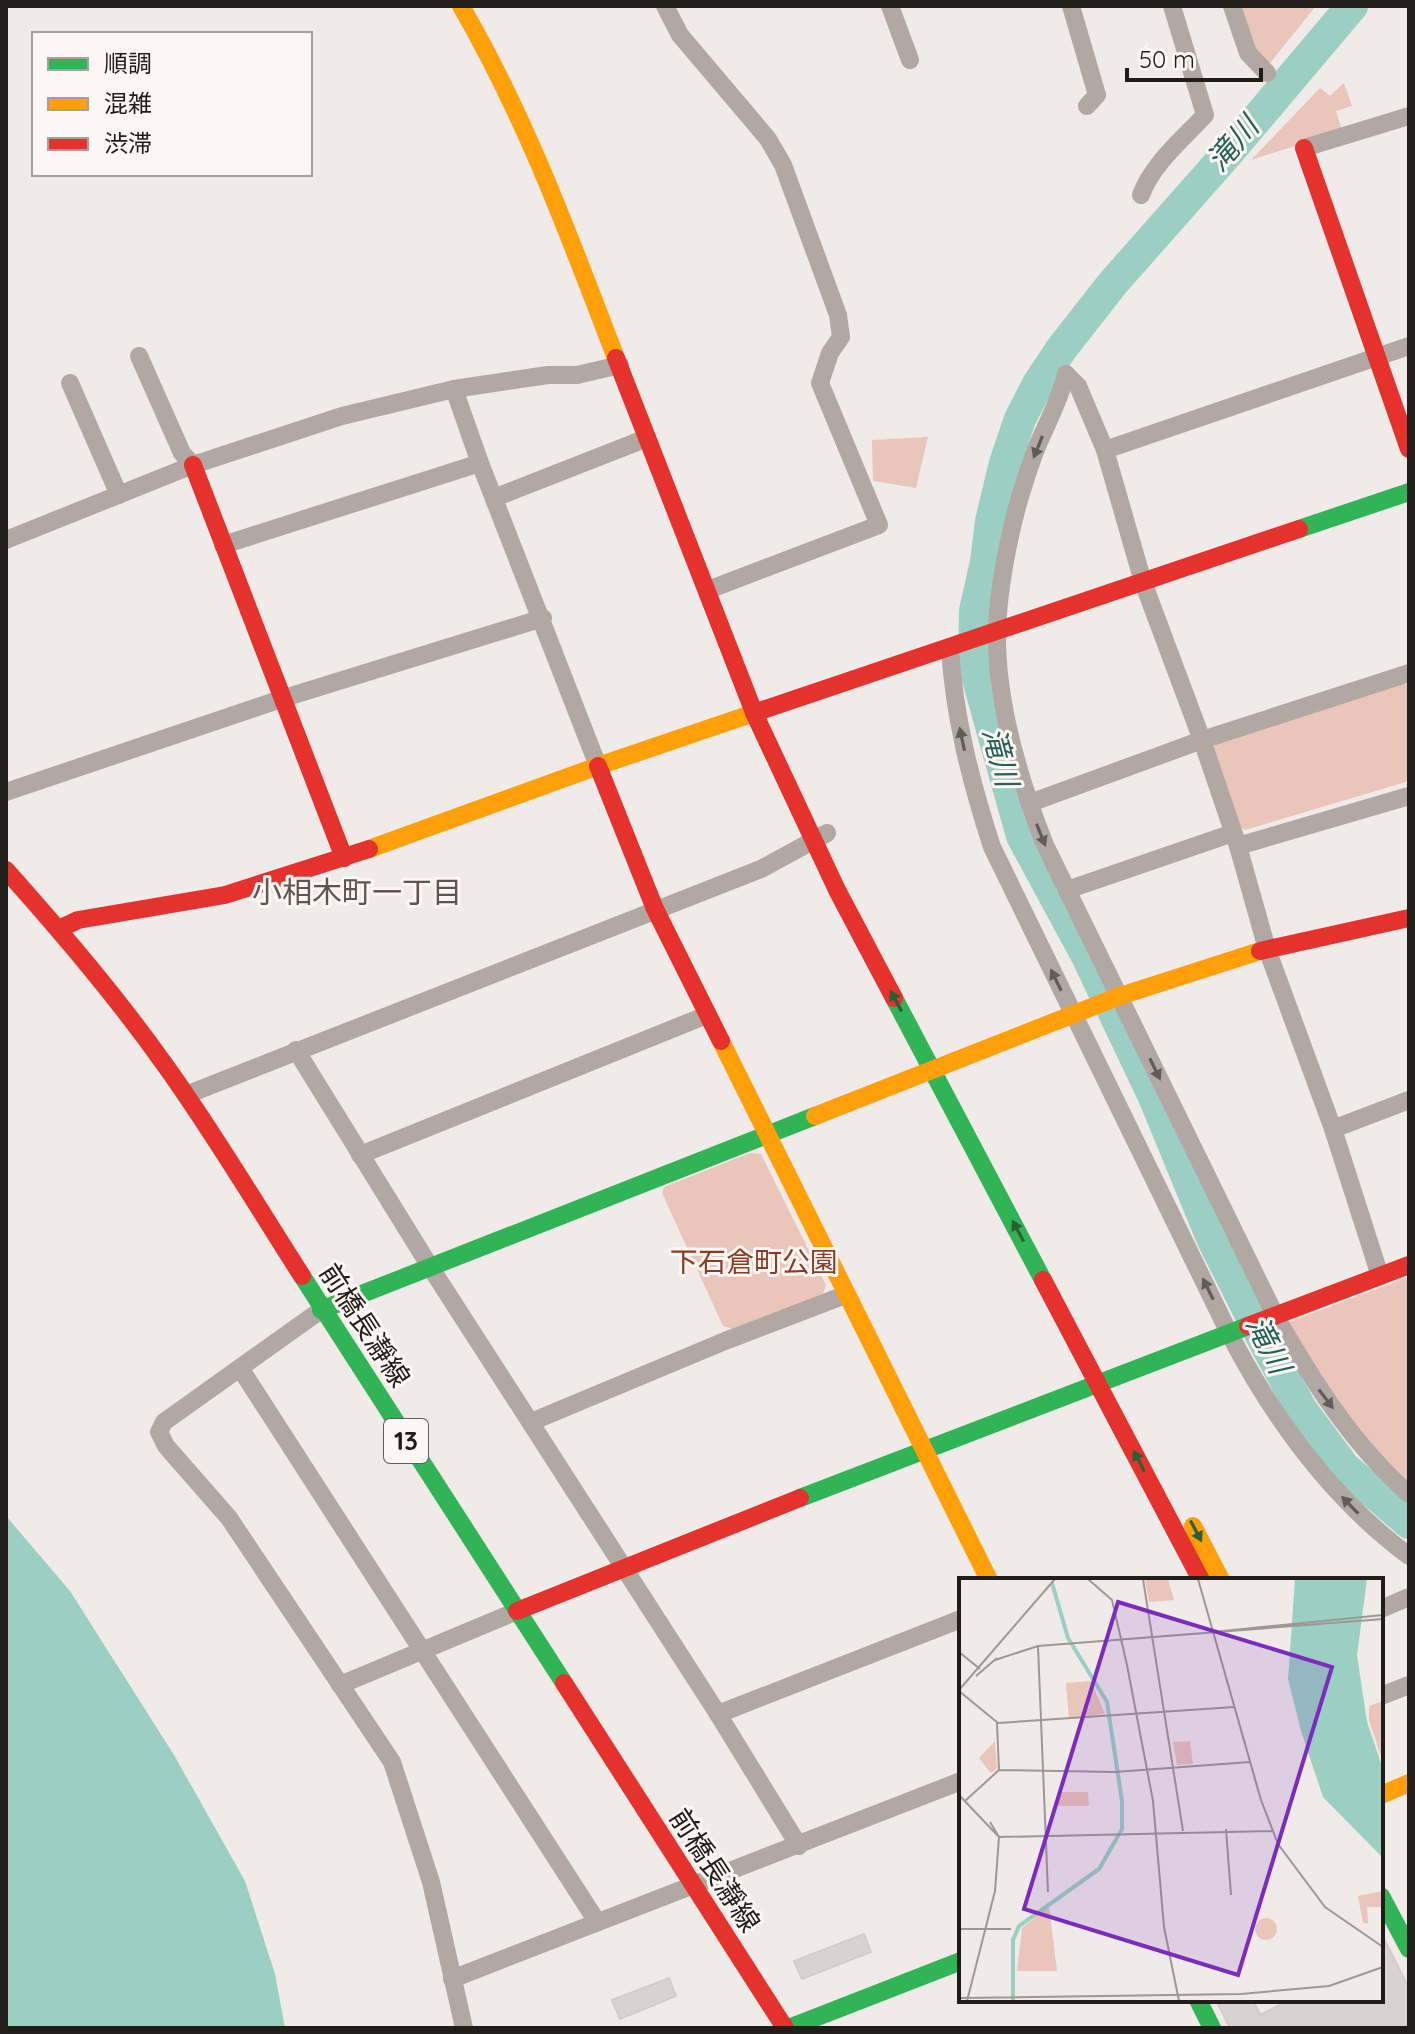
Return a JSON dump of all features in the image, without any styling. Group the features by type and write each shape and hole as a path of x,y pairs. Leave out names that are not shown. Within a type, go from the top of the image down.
{"street":[{"path":"461,6 495,65 536,152 755,715 791,793 821,836 837,890 940,1068 1107,1380 1220,1578"},
{"path":"665,6 680,35 768,139 783,165 838,315 841,337 830,353 820,383 879,525 708,590"},
{"path":"890,6 910,60"},
{"path":"1071,6 1097,95 1087,106"},
{"path":"1141,195 1161,164 1205,115 1172,6"},
{"path":"1232,6 1248,53 1267,73"},
{"path":"1409,116 1304,148 1409,449"},
{"path":"1105,450 1409,346"},
{"path":"139,356 182,453 193,465 344,858"},
{"path":"6,540 193,465 342,416 454,389 548,375 577,375 620,365"},
{"path":"1380,1276 1333,1129 1267,949 1236,840 1202,740 1143,582 1105,450 1078,386 1066,374 1061,396 1038,444 1019,501 994,633 1020,777 1045,845 1117,997 1275,1315 1323,1394 1359,1443 1409,1494"},
{"path":"70,383 119,495"},
{"path":"454,389 480,463 655,909 988,1578"},
{"path":"494,498 647,438"},
{"path":"223,545 480,463"},
{"path":"59,929 69,922 87,918 225,895 344,858 598,766 1409,492"},
{"path":"6,792 281,699 543,618"},
{"path":"954,647 959,729 992,847 1076,1013 1229,1333 1270,1406 1302,1450 1349,1504 1409,1556"},
{"path":"1030,803 1202,740 1409,673"},
{"path":"1067,890 1236,840 1409,796"},
{"path":"186,1095 761,869 821,836"},
{"name":"前橋長瀞線","path":"6,870 139,1026 186,1095 692,1887 787,2028"},
{"path":"464,2028 431,1882 396,1772 229,1518 161,1439 159,1432 164,1422 321,1310 429,1265 1117,997 1267,949 1409,918"},
{"path":"360,1155 707,1015"},
{"path":"296,1050 429,1265 718,1714 799,1846"},
{"path":"1333,1129 1409,1100"},
{"path":"340,1685 922,1450 1409,1265"},
{"path":"531,1422 845,1295"},
{"path":"240,1368 596,1923"},
{"path":"1107,1380 1200,1578"},
{"path":"1383,1608 1409,1597"},
{"path":"718,1714 959,1620"},
{"path":"1383,1695 1409,1685"},
{"path":"452,1979 959,1782"},
{"path":"1383,1794 1409,1783"},
{"path":"1383,1900 1409,1949"},
{"path":"787,2028 959,1962"},
{"path":"1199,2002 1212,2028"}],"green space":[{"path":"1239,6 1316,6 1270,63 1260,60"},
{"path":"1344,83 1352,106 1336,111 1342,131 1251,160 1320,88 1330,96"},
{"path":"928,437 916,488 873,481 872,440"},
{"path":"1398,680 1407,685 1409,692 1409,781 1245,830 1236,825 1210,752 1215,743"},
{"name":"下石倉町公園","path":"750,1153 761,1154 826,1285 823,1294 733,1329 723,1326 662,1193 664,1187"},
{"path":"1409,1277 1409,1489 1346,1419 1289,1322"}],"shaded area":[{"path":"6,1516 70,1591 174,1755 245,1881 275,1974 285,2028 6,2028"}],"building":[{"path":"864,1934 871,1952 802,1979 794,1961"},
{"path":"1383,1937 1409,1988 1409,2028 1230,2028 1217,2002 1254,2002 1260,2015 1285,2002 1383,2002"},
{"path":"669,1978 676,1996 620,2019 612,2000"}],"waterway":[{"name":"滝川","path":"1352,6 1113,283 1038,384 1020,419 991,521 975,611 974,665 1022,836 1086,954 1154,1097 1212,1238 1265,1343 1301,1409 1344,1467 1409,1523"}],"traffic: fast":[{"path":"1299,529 1409,492"},
{"path":"894,998 1043,1280"},
{"path":"321,1310 815,1116"},
{"path":"302,1276 564,1683"},
{"path":"800,1498 1248,1326"},
{"path":"1383,1900 1409,1949"},
{"path":"789,2028 959,1962"},
{"path":"1199,2002 1212,2028"}],"traffic: slow":[{"path":"461,6 527,135 616,358"},
{"path":"369,849 754,713"},
{"path":"815,1116 1120,996 1260,951"},
{"path":"721,1041 988,1578"},
{"path":"1193,1526 1220,1578"},
{"path":"1383,1794 1409,1783"}],"traffic: jam":[{"path":"1304,148 1409,449"},
{"path":"616,358 755,715 837,890 894,998"},
{"path":"193,465 344,858"},
{"path":"754,713 1299,529"},
{"path":"598,766 655,909 721,1041"},
{"path":"59,929 78,920 225,895 369,849"},
{"path":"6,870 88,965 146,1039 201,1117 302,1276"},
{"path":"1260,951 1409,918"},
{"path":"1248,1326 1409,1265"},
{"path":"1043,1280 1200,1578"},
{"path":"517,1611 800,1498"},
{"path":"564,1683 785,2028"}],"district":[{"name":"小相木町一丁目","path":"357,893"}]}
